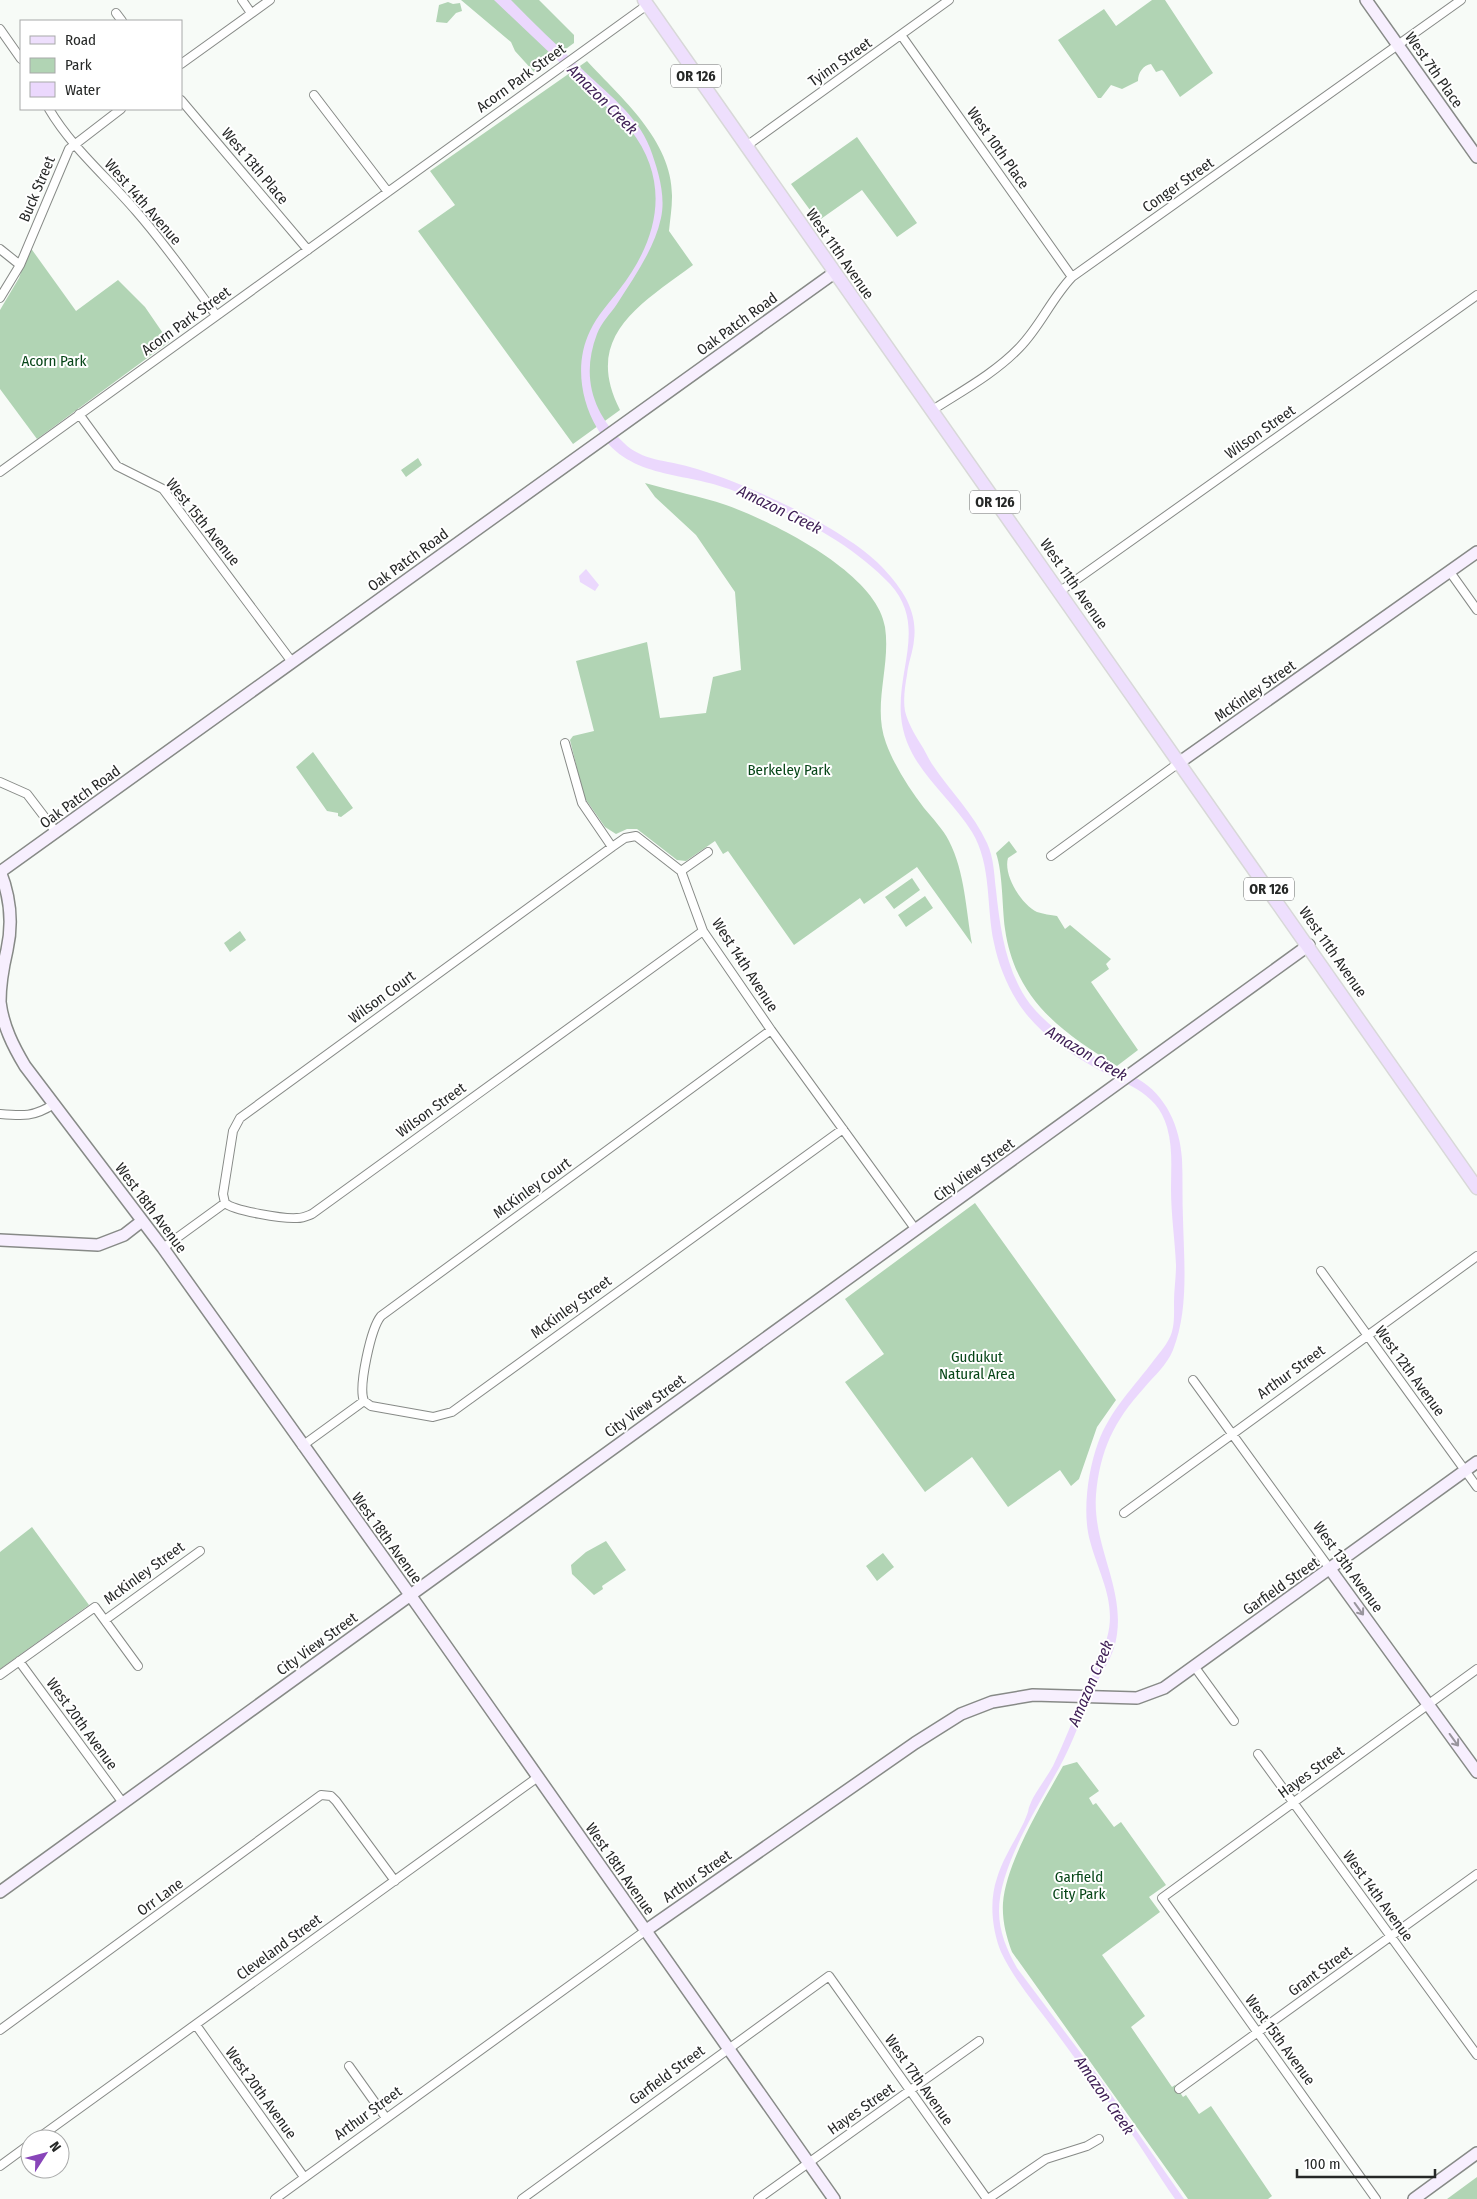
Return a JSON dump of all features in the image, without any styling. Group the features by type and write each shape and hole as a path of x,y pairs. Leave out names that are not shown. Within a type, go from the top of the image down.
{"main road":[{"name":"West 11th Avenue","path":"646,3 931,412 1309,945 1477,1188"}],"street":[{"path":"242,0 251,13"},
{"path":"182,63 270,0"},
{"name":"Tyinn Street","path":"745,146 950,0"},
{"name":"West 7th Place","path":"1366,0 1477,157"},
{"name":"Conger Street","path":"931,412 1007,360 1030,335 1059,290 1072,277 1461,0"},
{"name":"Acorn Park Street","path":"0,472 547,77 646,3"},
{"path":"116,13 121,20"},
{"path":"0,29 20,58"},
{"name":"West 10th Place","path":"901,36 1072,277"},
{"path":"314,95 388,192"},
{"name":"West 13th Place","path":"182,101 308,250"},
{"name":"West 14th Avenue","path":"49,110 74,144 137,211 216,315"},
{"name":"Buck Street","path":"0,298 20,265 67,154 74,144 121,110"},
{"path":"0,249 20,265"},
{"name":"Oak Patch Road","path":"0,871 834,273"},
{"name":"Wilson Street","path":"1059,592 1477,295"},
{"name":"West 15th Avenue","path":"79,414 117,466 163,489 201,542 214,554 292,662"},
{"name":"McKinley Street","path":"1051,856 1180,762 1477,552"},
{"path":"1450,572 1477,610"},
{"path":"565,743 582,803 612,847 626,838 636,836 681,871 708,852"},
{"path":"0,782 27,794 56,832"},
{"name":"Wilson Court","path":"225,1203 223,1194 233,1131 240,1118 612,847"},
{"name":"West 18th Avenue","path":"0,871 10,914 10,932 0,986 3,1017 16,1051 163,1248 834,2199"},
{"name":"West 14th Avenue","path":"681,871 703,931 771,1030 916,1230"},
{"name":"Wilson Street","path":"225,1203 235,1208 293,1218 312,1214 703,931"},
{"name":"City View Street","path":"0,1892 1309,945"},
{"name":"McKinley Court","path":"364,1401 362,1390 373,1329 385,1312 771,1030"},
{"path":"0,1114 32,1115 41,1113 54,1104"},
{"name":"McKinley Street","path":"364,1401 371,1406 433,1417 452,1412 843,1129"},
{"path":"163,1248 225,1203"},
{"path":"0,1240 98,1244 124,1235 142,1221"},
{"name":"Arthur Street","path":"1124,1513 1477,1256"},
{"name":"West 12th Avenue","path":"1320,1271 1477,1487"},
{"name":"West 13th Avenue","path":"1193,1380 1477,1772"},
{"path":"302,1446 364,1401"},
{"name":"Garfield Street","path":"1119,1699 1137,1698 1164,1688 1330,1570 1477,1462"},
{"name":"McKinley Street","path":"0,1675 95,1607 105,1620 200,1551"},
{"path":"105,1620 138,1666"},
{"name":"West 20th Avenue","path":"19,1661 123,1803"},
{"path":"1194,1666 1234,1721"},
{"name":"Hayes Street","path":"1162,1898 1477,1669"},
{"name":"Arthur Street","path":"275,2199 645,1930 914,1743 961,1714 992,1702 1032,1695 1119,1699"},
{"name":"West 14th Avenue","path":"1258,1754 1477,2055"},
{"name":"Cleveland Street","path":"51,2129 538,1778"},
{"name":"Orr Lane","path":"0,2030 251,1849 269,1832 316,1798 327,1794 336,1801 395,1881"},
{"name":"Grant Street","path":"1178,2088 1258,2033 1477,1874"},
{"name":"West 15th Avenue","path":"1162,1898 1376,2199"},
{"name":"Garfield Street","path":"522,2199 829,1976"},
{"name":"West 17th Avenue","path":"829,1976 988,2199"},
{"name":"West 20th Avenue","path":"196,2025 304,2177"},
{"name":"Hayes Street","path":"758,2199 979,2041"},
{"path":"349,2066 386,2118"},
{"path":"988,2199 1046,2159 1087,2146 1099,2139"},
{"path":"0,2166 20,2151"},
{"path":"1414,2199 1477,2153"}],"green space":[{"path":"461,0 539,0 574,35 574,43 534,72 515,51 511,42"},
{"path":"1152,0 1165,0 1213,73 1180,97 1164,72 1162,70 1156,72 1151,64 1142,70 1138,81 1122,89 1111,85 1101,98 1098,98 1058,40 1104,9 1116,26"},
{"path":"448,2 453,4 460,3 462,11 456,13 447,23 436,22 439,5"},
{"path":"587,61 643,122 655,139 664,157 670,177 672,197 669,231 693,265 654,294 623,324 613,342 608,362 610,384 620,410 573,444 418,231 455,205 430,171"},
{"path":"857,137 917,223 897,237 862,190 818,221 791,184"},
{"name":"Acorn Park","path":"30,247 76,311 118,280 145,307 169,342 37,439 0,389 0,310 19,278"},
{"path":"418,458 422,465 406,477 401,470"},
{"name":"Berkeley Park","path":"645,483 726,505 795,537 844,569 878,607 885,627 886,642 881,700 882,729 886,743 903,777 949,841 962,879 972,944 917,867 864,904 860,898 794,945 728,851 723,854 715,841 686,861 677,860 637,829 627,829 616,834 605,827 584,797 570,740 573,736 594,731 576,661 647,642 660,718 706,713 713,677 741,670 735,592 696,535 655,497"},
{"path":"313,752 353,808 341,817 338,816 338,813 327,811 296,767"},
{"path":"1009,841 1017,852 1008,858 1008,872 1019,896 1025,903 1037,912 1057,916 1065,929 1070,925 1111,959 1106,964 1109,969 1091,982 1138,1050 1117,1066 1077,1040 1060,1026 1030,994 1019,975 1010,954 1005,929 1001,880 996,853"},
{"path":"912,878 920,890 894,909 885,897"},
{"path":"925,896 933,908 906,927 898,915"},
{"path":"240,931 246,940 230,952 224,943"},
{"name":"Gudukut Natural Area","path":"975,1203 1116,1400 1097,1427 1079,1479 1071,1486 1060,1470 1008,1507 972,1457 925,1492 845,1382 884,1354 845,1299"},
{"path":"32,1527 89,1605 0,1669 0,1552"},
{"path":"606,1541 626,1570 602,1586 603,1589 594,1595 572,1574 571,1565 586,1552"},
{"path":"883,1553 894,1567 877,1581 866,1566"},
{"name":"Garfield City Park","path":"1077,1762 1099,1791 1089,1798 1093,1805 1096,1803 1114,1827 1121,1822 1166,1885 1149,1897 1160,1912 1102,1955 1145,2016 1131,2027 1172,2087 1175,2085 1183,2097 1186,2095 1199,2114 1211,2106 1272,2196 1268,2199 1188,2199 1012,1952 1003,1916 1003,1903 1011,1869 1036,1814 1063,1766"},
{"path":"1477,2177 1477,2199 1447,2199"}],"water":[{"name":"Amazon Creek","path":"494,0 511,0 620,104 644,136 658,174 663,200 661,218 654,241 637,273 601,326 592,349 590,379 592,393 604,419 624,443 647,457 690,467 737,483 818,521 864,551 895,582 911,609 915,629 904,693 906,715 913,732 932,764 969,812 987,843 992,860 1006,949 1015,978 1030,1004 1046,1021 1105,1063 1148,1086 1164,1103 1175,1124 1182,1159 1184,1269 1183,1302 1178,1335 1167,1361 1124,1412 1110,1437 1101,1464 1096,1495 1096,1515 1099,1534 1114,1590 1117,1609 1118,1628 1114,1648 1095,1685 1064,1759 1012,1856 1005,1875 999,1911 1004,1941 1017,1968 1101,2080 1184,2199 1175,2199 1126,2126 1013,1974 998,1943 992,1906 1002,1863 1024,1822 1033,1798 1057,1757 1099,1660 1110,1625 1106,1589 1088,1530 1086,1518 1087,1492 1094,1454 1103,1431 1123,1399 1166,1345 1174,1321 1176,1265 1171,1199 1171,1150 1167,1127 1162,1114 1147,1096 1081,1060 1050,1038 1032,1021 1009,987 994,943 986,872 978,845 962,818 919,764 910,750 904,734 901,698 909,631 907,615 901,599 890,584 855,553 794,516 729,489 639,465 623,457 609,445 597,428 583,393 582,355 593,325 632,271 651,231 655,211 655,190 651,170 643,149 630,129"},
{"path":"586,569 599,585 595,591 580,582 579,576"}]}
